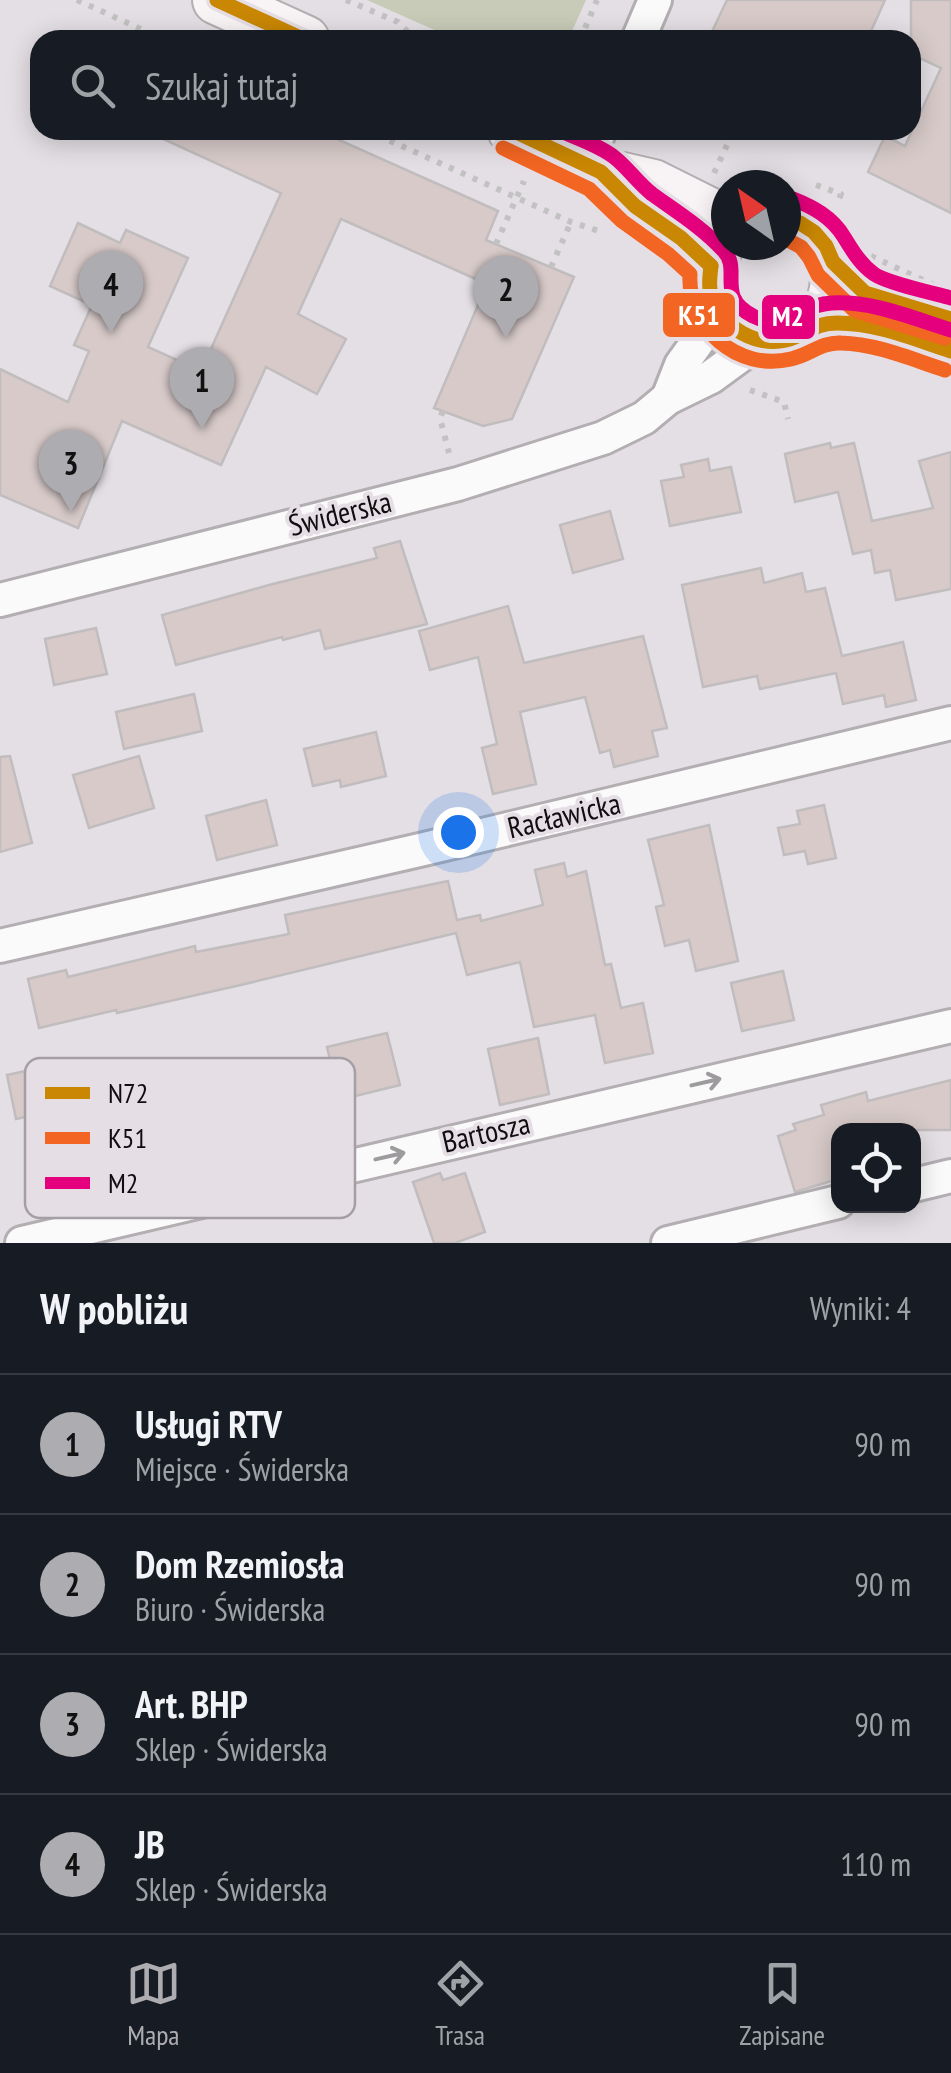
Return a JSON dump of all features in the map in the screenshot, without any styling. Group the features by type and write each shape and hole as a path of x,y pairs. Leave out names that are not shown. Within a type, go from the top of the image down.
{"main road":[{"path":"217,0 284,30"},
{"path":"544,140 595,156 711,210"},
{"path":"595,156 635,206 682,238 717,270 728,324 744,336 764,342 782,341 799,336 826,312 836,280 833,262 826,246 801,224"},
{"path":"833,262 865,293 951,318"},
{"path":"814,326 844,322 951,350"}],"street":[{"path":"642,30 654,0"},
{"name":"Świderska","path":"668,398 681,365 706,330 717,270"},
{"name":"Świderska","path":"0,600 458,484 603,438 644,418 668,398 712,378 764,342"},
{"name":"Racławicka","path":"0,946 951,723"},
{"name":"Bartosza","path":"355,1165 951,1026"},
{"path":"921,1182 951,1176"},
{"path":"668,1243 831,1204"},
{"name":"Bartosza","path":"22,1243 129,1218"}],"path":[{"path":"77,0 144,30"},
{"path":"346,0 398,22 406,30"},
{"path":"584,30 597,0"},
{"path":"388,140 571,222 607,233"},
{"path":"725,170 732,140"},
{"path":"496,244 516,198"},
{"path":"552,268 571,222"},
{"path":"712,378 784,402 788,419"},
{"path":"444,411 440,418 458,484"}],"green space":[{"path":"367,0 586,0 572,30 434,30"}],"building":[{"path":"727,0 885,0 872,30 713,30"},
{"path":"911,0 951,0 951,213 868,172 883,140 905,146 908,140 921,140 921,111 941,68 921,59 921,30 911,30"},
{"path":"166,140 339,140 498,211 486,240 574,277 512,419 483,426 434,408 487,284 341,219 298,314 346,339 317,394 266,367 221,465 122,421 78,528 0,495 0,369 68,402 89,351 74,345 92,305 50,286 78,223 120,243 126,230 188,258 148,347 201,371 281,193"},
{"path":"830,443 831,448 854,443 872,521 933,508 919,461 951,452 951,589 896,600 890,570 875,573 871,550 853,554 838,492 795,502 785,454"},
{"path":"708,459 710,471 731,467 741,512 670,526 661,481 684,477 681,465"},
{"path":"610,511 623,559 573,573 560,525"},
{"path":"400,541 427,624 325,649 320,630 176,665 162,615 377,558 374,548"},
{"path":"761,568 764,583 802,573 806,592 825,588 842,656 903,642 916,700 886,707 884,695 843,704 836,673 760,689 757,676 703,687 682,585"},
{"path":"508,606 524,663 643,636 667,728 652,731 658,756 614,767 610,750 600,753 585,697 520,712 536,784 493,794 482,748 497,744 478,657 430,670 419,631"},
{"path":"96,628 107,674 54,685 45,639"},
{"path":"194,694 202,731 124,749 116,712"},
{"path":"376,732 386,776 341,787 340,780 313,786 304,749"},
{"path":"10,756 32,843 0,852 0,757"},
{"path":"139,756 154,808 89,828 73,775"},
{"path":"266,800 277,845 217,860 206,816"},
{"path":"824,805 836,858 808,864 805,851 784,855 778,828 800,824 797,811"},
{"path":"709,825 738,961 696,971 689,940 665,946 656,907 664,905 648,840"},
{"path":"564,863 567,877 586,871 605,965 611,964 621,1008 643,1003 653,1053 605,1063 595,1015 534,1027 520,962 467,975 456,933 39,1028 28,979 66,970 68,977 195,946 196,952 289,934 285,915 448,881 457,920 480,915 481,921 543,905 535,870"},
{"path":"783,971 794,1020 742,1031 731,983"},
{"path":"387,1033 400,1085 355,1096 355,1058 329,1058 327,1047"},
{"path":"538,1038 549,1094 500,1105 488,1049"},
{"path":"25,1071 25,1117 16,1119 7,1075"},
{"path":"951,1080 951,1130 921,1130 921,1123 831,1123 831,1181 795,1192 778,1136 796,1130 793,1124 824,1115 821,1105 866,1092 868,1101"},
{"path":"440,1173 443,1180 465,1173 485,1232 455,1243 434,1243 413,1182"}],"transit line":[{"name":"N72","path":"217,0 283,30"},
{"name":"N72","path":"533,140 601,172 635,206 681,238 711,266"},
{"name":"M2","path":"582,140 614,157 652,194 724,251 731,266 735,300 753,316 782,319 821,304 848,303 893,311 951,330"},
{"name":"K51","path":"503,148 589,189 622,221 668,254 690,274 691,293 706,328 735,352 771,361 791,359 827,345 854,344 945,370"},
{"name":"M2","path":"801,203 828,218 874,274 951,298"},
{"name":"N72","path":"801,224 814,232 833,262 865,293 951,319"},
{"name":"K51","path":"801,247 818,275 854,310 945,338"},
{"name":"N72","path":"711,266 713,301 728,322 749,336 773,342 822,325 852,324 895,332 951,351"}],"place":[{"name":"JB","path":"111,333"},
{"name":"Dom Rzemiosła","path":"506,338"},
{"name":"Usługi RTV","path":"202,429"},
{"name":"Art. BHP","path":"71,512"}]}
